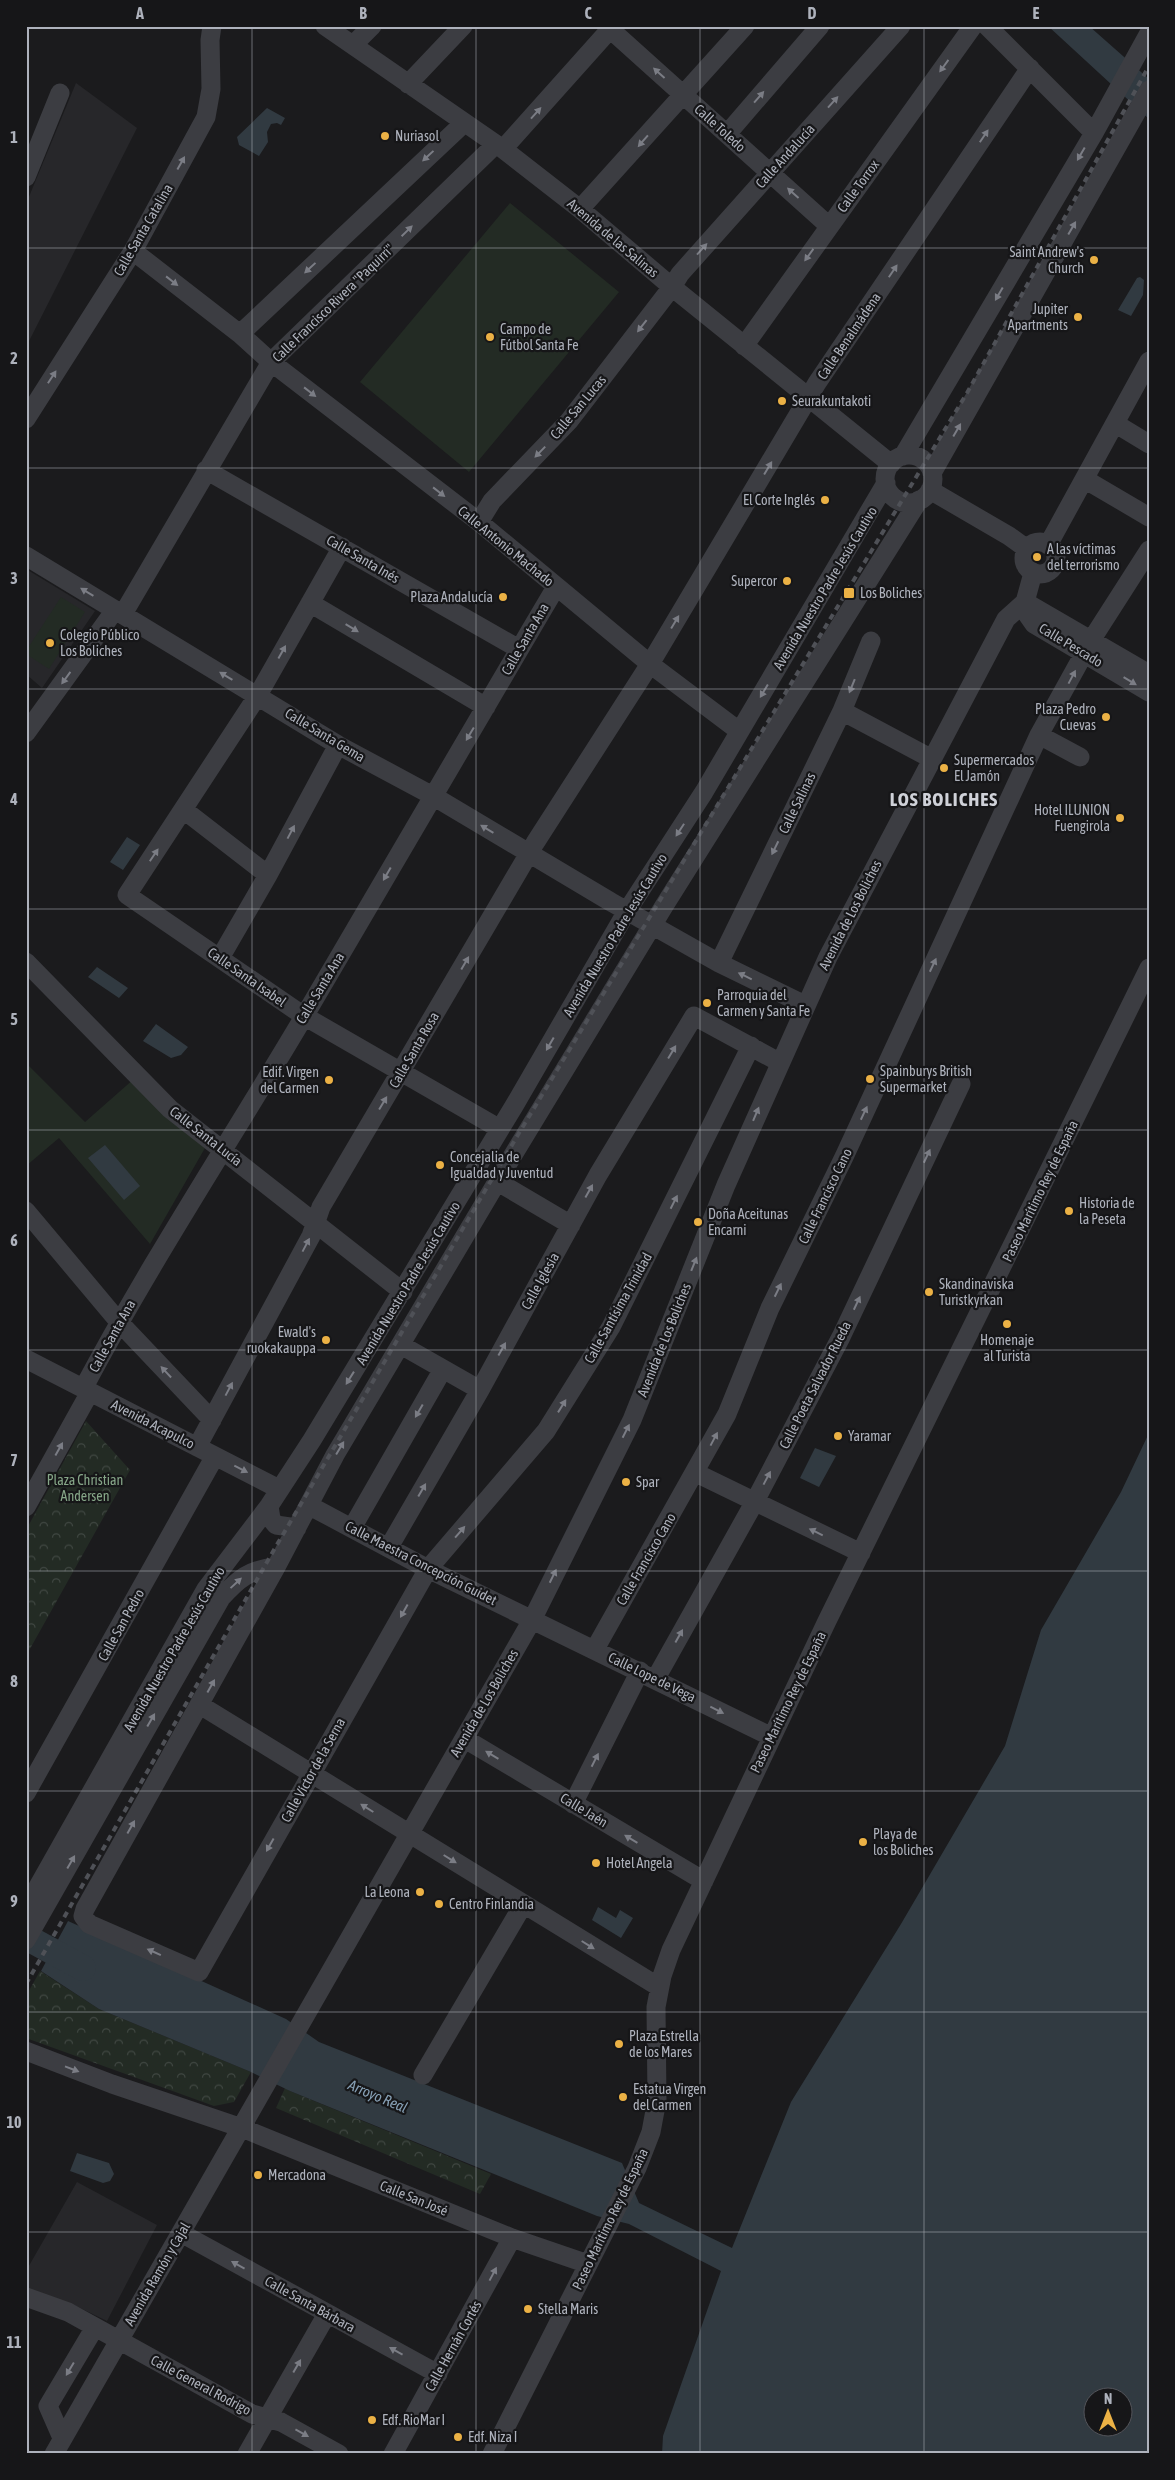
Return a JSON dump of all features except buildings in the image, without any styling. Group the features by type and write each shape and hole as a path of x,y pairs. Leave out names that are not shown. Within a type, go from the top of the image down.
{"street":[{"name":"Calle Santa Catalina","path":"26,419 133,251 206,117 211,89 210,40 212,26"},
{"name":"Avenida de las Salinas","path":"326,26 364,33 408,84 500,147 580,209 808,399 897,460"},
{"path":"408,84 463,26"},
{"path":"580,209 745,26"},
{"path":"726,134 820,26"},
{"name":"Calle Andalucía","path":"672,287 680,274 900,26"},
{"name":"Calle Torrox","path":"744,346 973,26"},
{"path":"987,26 1094,133"},
{"name":"Calle Toledo","path":"611,28 726,134 830,226"},
{"name":"Calle Francisco Rivera \"Paquirri\"","path":"26,733 119,612 272,362 500,147 611,28"},
{"path":"927,487 905,502 898,500 888,490 886,476 921,429 1094,133 1146,39"},
{"name":"Calle Benalmádena","path":"650,664 808,399 1030,68"},
{"name":"Avenida Nuestro Padre Jesús Cautivo","path":"199,1972 89,1924 83,1916 85,1909 310,1506 335,1456 653,926 927,487 1149,90"},
{"path":"26,177 60,93"},
{"path":"240,334 464,123"},
{"name":"Calle Antonio Machado","path":"133,251 240,334 272,362 479,522 650,664 739,731"},
{"name":"Calle San Lucas","path":"479,522 492,501 569,421 672,287"},
{"path":"1048,545 1086,480 1149,361"},
{"path":"1116,424 1149,444"},
{"path":"897,460 910,455 924,460 927,487"},
{"name":"Calle Santa Inés","path":"206,470 519,649"},
{"path":"1086,480 1149,518"},
{"name":"Avenida Nuestro Padre Jesús Cautivo","path":"34,1896 206,1589 269,1506 403,1292 627,911 704,792 886,483"},
{"path":"927,487 1009,536 1026,549"},
{"path":"1039,543 1048,545 1055,554 1052,569 1043,574 1033,573 1024,561 1026,549 1039,543"},
{"path":"268,875 184,810 258,695 342,547"},
{"name":"Calle Francisco Cano","path":"595,1649 696,1473 727,1414 770,1308 844,1157 1040,735 1088,646 1149,550"},
{"name":"Calle Santa Gema","path":"26,556 338,745 433,796 529,854 719,963 805,1005"},
{"path":"1025,602 1033,573"},
{"name":"Calle Santa Ana","path":"26,1507 86,1391 119,1322 222,1148 304,1016 556,586"},
{"name":"Calle Pescado","path":"1025,602 1149,692"},
{"name":"Avenida de Los Boliches","path":"262,2094 532,1620 632,1420 726,1184 805,1005 1006,619 1025,602"},
{"path":"310,603 486,707"},
{"name":"Calle Salinas","path":"719,963 842,711 870,641"},
{"name":"Calle Pescado","path":"1088,646 1149,674"},
{"name":"Calle Santa Rosa","path":"197,1447 316,1224 321,1207 529,854 650,664"},
{"path":"842,711 932,759"},
{"path":"1040,735 1080,757"},
{"path":"220,958 268,875 338,745"},
{"name":"Calle Santa Isabel","path":"184,810 127,895 304,1016 500,1129"},
{"name":"Calle Santa Lucía","path":"26,962 170,1109 403,1292"},
{"name":"Paseo Marítimo Rey de España","path":"492,2454 640,2161 651,2132 657,2100 655,2023 659,1987 671,1950 861,1553 1149,968"},
{"name":"Calle Iglesia","path":"389,1547 480,1390 598,1175 694,1016 751,1046"},
{"path":"751,1046 779,1062"},
{"name":"Calle Santísima Trinidad","path":"428,1568 546,1431 611,1327 751,1046"},
{"name":"Calle Poeta Salvador Rueda","path":"574,1804 648,1675 754,1502 841,1337 961,1084"},
{"path":"498,1182 571,1224"},
{"path":"26,1211 119,1322 212,1420"},
{"path":"401,1345 480,1390"},
{"name":"Avenida Acapulco","path":"26,1359 279,1490"},
{"path":"352,1528 438,1367"},
{"name":"Calle San Pedro","path":"26,1793 215,1456"},
{"path":"292,1467 307,1460 316,1462 322,1467 326,1477"},
{"path":"696,1473 861,1553"},
{"path":"269,1506 271,1519 276,1525 297,1528"},
{"name":"Calle Maestra Concepción Guidet","path":"310,1506 532,1620"},
{"name":"Avenida Nuestro Padre Jesús Cautivo","path":"34,1896 221,1598 240,1578 263,1568 276,1567"},
{"name":"Calle Víctor de la Serna","path":"199,1972 428,1568"},
{"name":"Calle Lope de Vega","path":"532,1620 595,1649 772,1737"},
{"path":"200,1705 659,1987"},
{"name":"Calle Jaén","path":"465,1739 704,1881"},
{"path":"26,1940 34,1896"},
{"path":"423,2075 523,1904"},
{"name":"Calle San José","path":"26,2051 122,2087 242,2128 512,2238 588,2264"},
{"name":"Avenida Ramón y Cajal","path":"58,2446 262,2094"},
{"name":"Calle Santa Bárbara","path":"181,2234 438,2374"},
{"name":"Calle Hernán Cortés","path":"392,2454 512,2238"},
{"name":"Calle General Rodrigo","path":"26,2297 68,2312 252,2414 281,2422 339,2454"},
{"path":"247,2454 327,2314"},
{"path":"58,2446 48,2406 95,2327"}],"shaded area":[{"path":"76,83 137,128 26,347 26,204"},
{"name":"Colegio Público Los Boliches","path":"26,569 95,611 42,688 26,674"},
{"path":"77,2182 157,2225 107,2321 76,2306 47,2298 26,2289 26,2271"}],"green space":[{"name":"Campo de Fútbol Santa Fe","path":"510,203 619,292 469,472 360,382"},
{"path":"61,597 85,612 49,669 26,654 26,651"},
{"path":"26,1063 85,1122 135,1078 205,1148 150,1244 59,1138 26,1166"},
{"name":"Plaza Christian Andersen","path":"86,1421 130,1470 26,1656 26,1530"},
{"path":"40,1971 99,2009 251,2072 234,2102 214,2106 26,2038 26,1996"},
{"path":"285,2088 491,2174 480,2194 276,2108"}],"water":[{"path":"1048,26 1089,26 1149,79 1149,119"},
{"path":"267,108 285,118 281,125 277,123 271,124 267,132 268,142 259,156 239,145 237,137"},
{"path":"1140,277 1144,280 1143,295 1131,316 1118,310 1137,278"},
{"path":"127,837 140,845 123,870 110,862"},
{"path":"97,967 128,988 119,998 88,977"},
{"path":"156,1024 188,1047 181,1055 171,1058 143,1041"},
{"path":"105,1145 140,1186 124,1200 88,1158"},
{"path":"1149,1433 1149,2454 662,2454 663,2436 721,2271 629,2224 597,2216 290,2091 251,2072 99,2009 41,1971 68,1921 286,2019 319,2042 622,2163 639,2203 732,2248 791,2102 901,1924 1005,1746 1041,1630 1121,1492"},
{"path":"815,1448 836,1456 819,1487 800,1478"},
{"path":"598,1907 616,1918 620,1910 633,1918 621,1938 592,1920"},
{"path":"77,2153 109,2163 114,2174 110,2181 103,2183 70,2171"}],"waterway":[{"name":"Arroyo Real","path":"26,1937 83,1968"}],"railway":[{"path":"26,1984 275,1548 519,1133 967,393 1149,66"}],"place":[{"name":"Nuriasol","path":"385,136"},
{"name":"Saint Andrew's Church","path":"1094,260"},
{"name":"Jupiter Apartments","path":"1078,317"},
{"name":"Campo de Fútbol Santa Fe","path":"490,337"},
{"name":"Seurakuntakoti","path":"782,401"},
{"name":"El Corte Inglés","path":"825,500"},
{"name":"A las víctimas del terrorismo","path":"1037,557"},
{"name":"Supercor","path":"787,581"},
{"name":"Los Boliches","path":"849,593"},
{"name":"Plaza Andalucía","path":"503,597"},
{"name":"Colegio Público Los Boliches","path":"50,643"},
{"name":"Plaza Pedro Cuevas","path":"1106,717"},
{"name":"Supermercados El Jamón","path":"944,768"},
{"name":"Hotel ILUNION Fuengirola","path":"1120,818"},
{"name":"Parroquia del Carmen y Santa Fe","path":"707,1003"},
{"name":"Spainburys British Supermarket","path":"870,1079"},
{"name":"Edif. Virgen del Carmen","path":"329,1080"},
{"name":"Concejalia de Igualdad y Juventud","path":"440,1165"},
{"name":"Historia de la Peseta","path":"1069,1211"},
{"name":"Doña Aceitunas Encarni","path":"698,1222"},
{"name":"Skandinaviska Turistkyrkan","path":"929,1292"},
{"name":"Homenaje al Turista","path":"1007,1324"},
{"name":"Ewald's ruokakauppa","path":"326,1340"},
{"name":"Yaramar","path":"838,1436"},
{"name":"Spar","path":"626,1482"},
{"name":"Playa de los Boliches","path":"863,1842"},
{"name":"Hotel Angela","path":"596,1863"},
{"name":"La Leona","path":"420,1892"},
{"name":"Centro Finlandia","path":"439,1904"},
{"name":"Plaza Estrella de los Mares","path":"619,2044"},
{"name":"Estatua Virgen del Carmen","path":"623,2097"},
{"name":"Mercadona","path":"258,2175"},
{"name":"Stella Maris","path":"528,2309"},
{"name":"Edf. RioMar I","path":"372,2420"},
{"name":"Edf. Niza I","path":"458,2437"}],"district":[{"name":"LOS BOLICHES","path":"944,799"}]}
